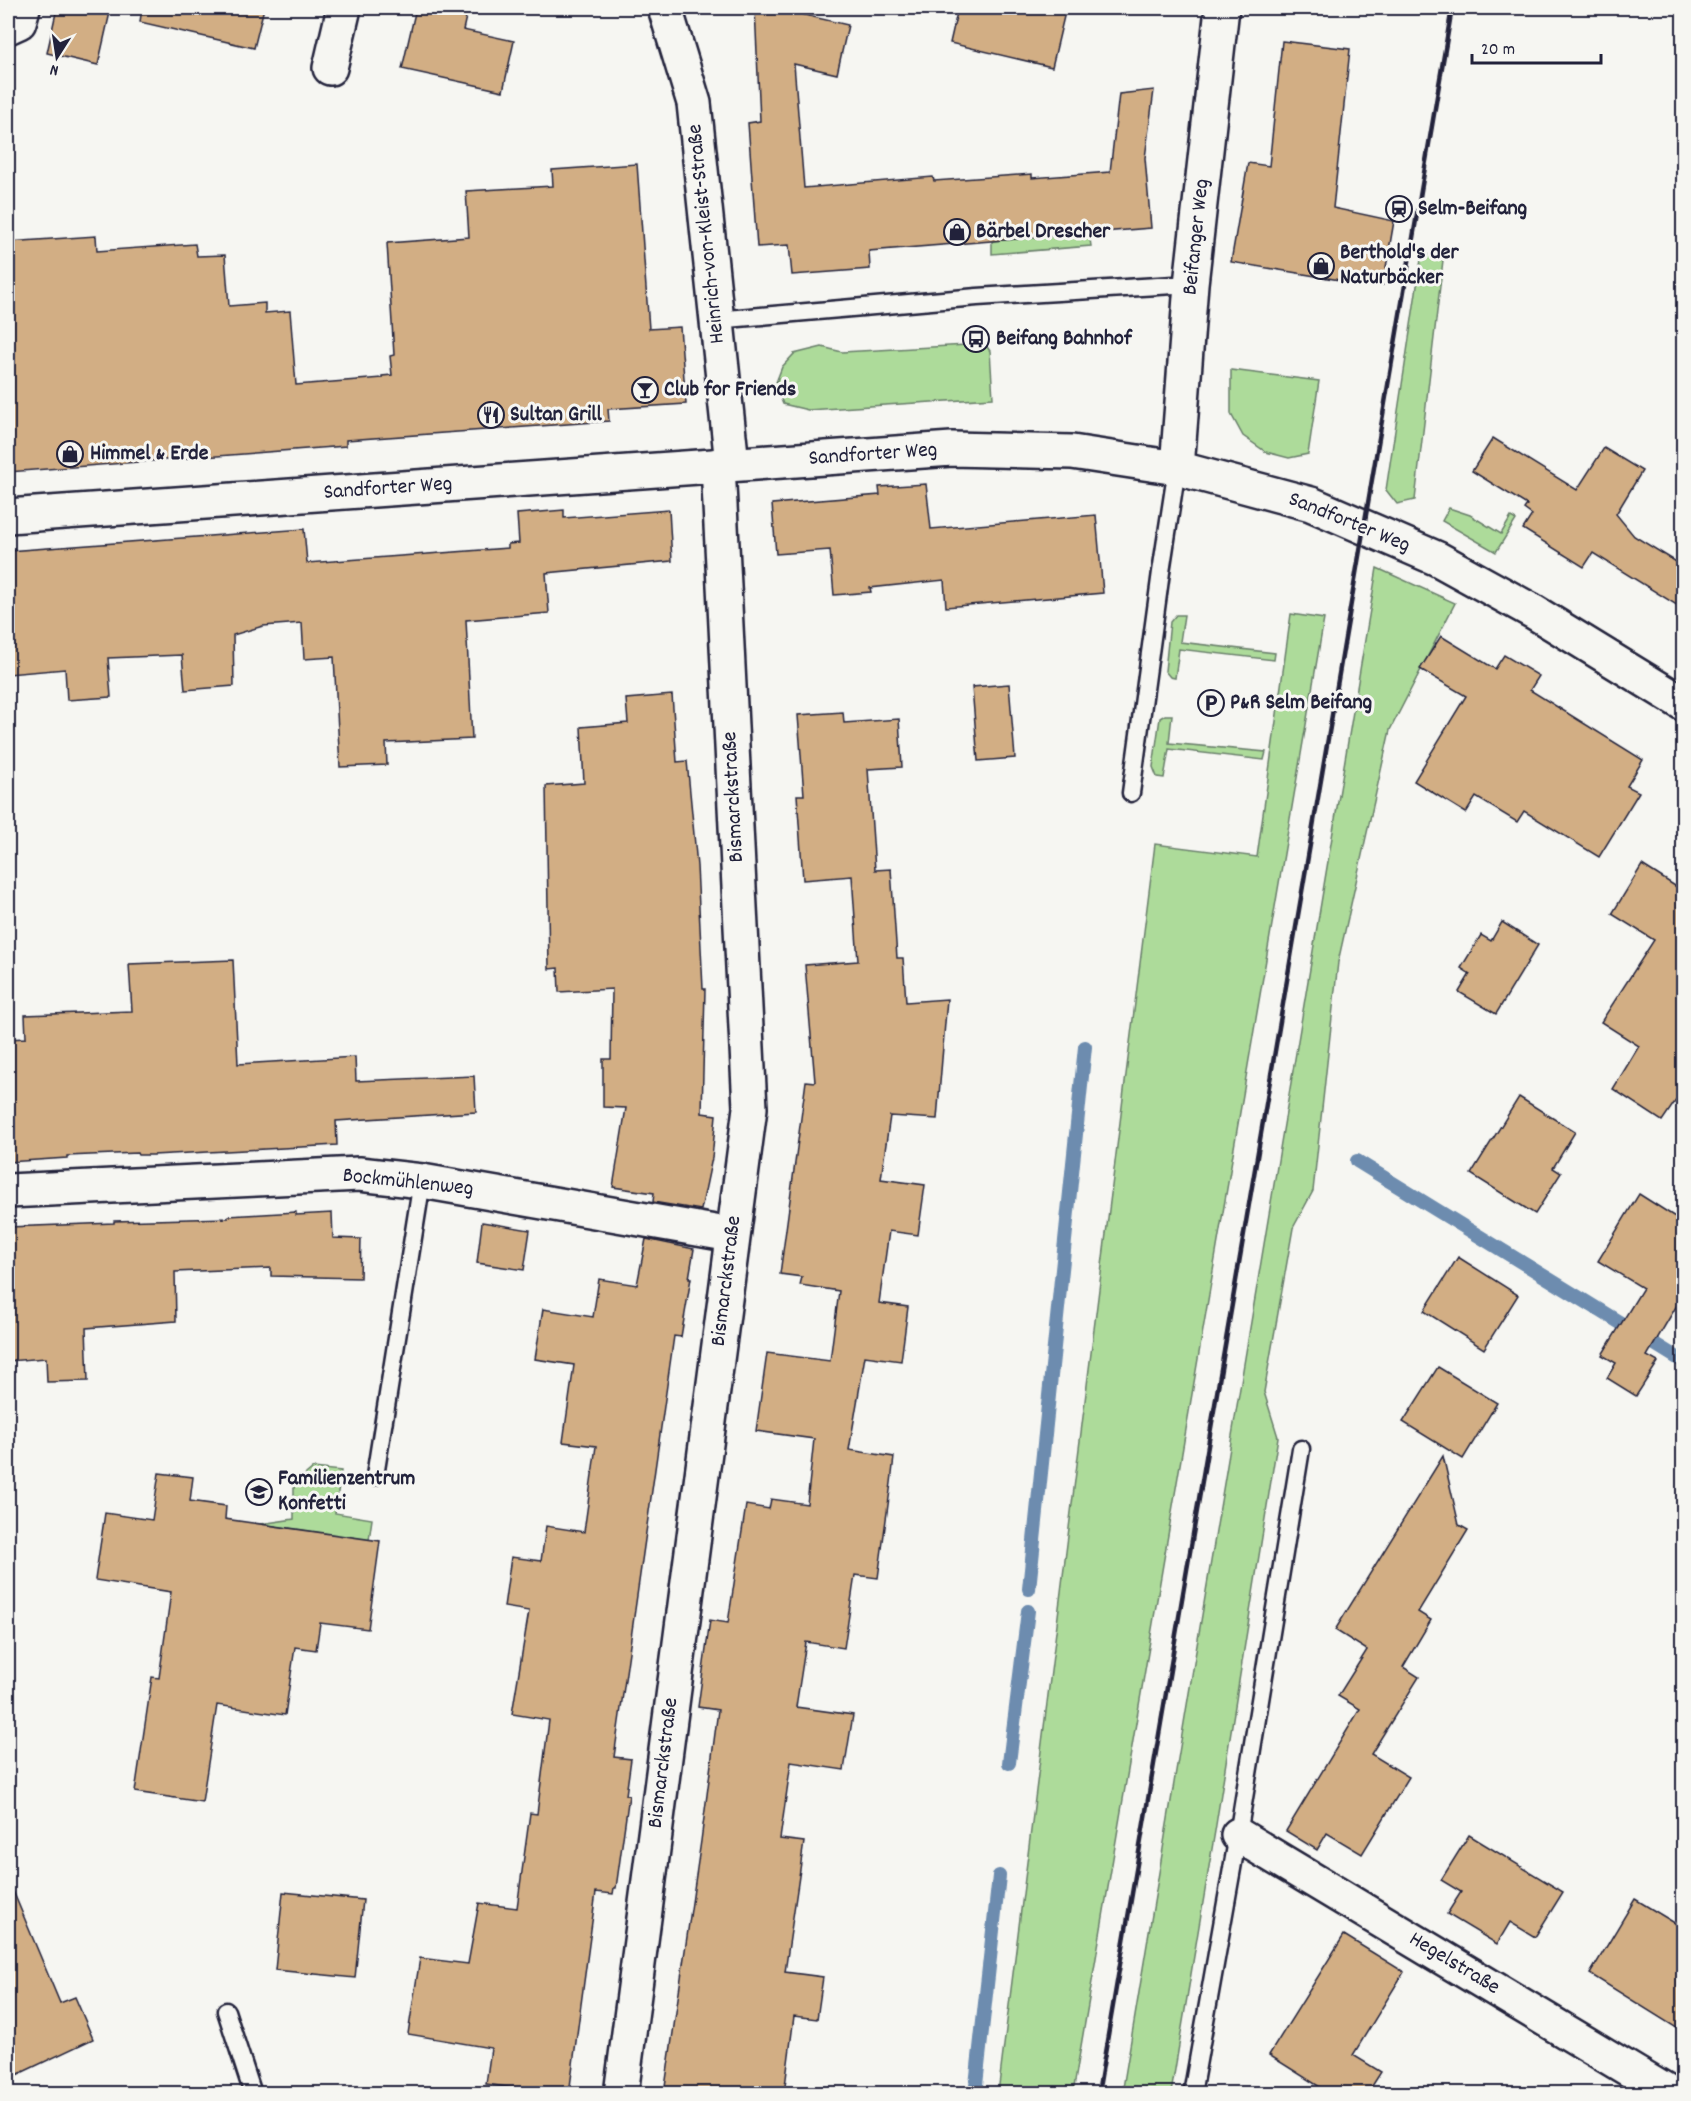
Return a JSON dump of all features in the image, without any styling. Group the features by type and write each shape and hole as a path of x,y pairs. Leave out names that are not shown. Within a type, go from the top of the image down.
{"street":[{"path":"8,27 19,22 23,8"},
{"path":"330,68 344,8"},
{"name":"Heinrich-von-Kleist-Straße","path":"665,8 694,103 716,320 725,465"},
{"name":"Beifanger Weg","path":"1177,468 1191,284 1222,8"},
{"name":"Sandforter Weg","path":"8,516 952,449 1072,452 1177,468 1311,504 1438,559 1534,612 1683,704"},
{"name":"Bismarckstraße","path":"621,2094 750,1108 725,465"},
{"name":"Bockmühlenweg","path":"8,1191 359,1174 422,1181 732,1235"},
{"name":"Hegelstraße","path":"1238,1835 1670,2094"}],"lane":[{"path":"716,320 977,297 1191,284"},
{"path":"1131,793 1177,468"},
{"path":"375,1476 422,1181"},
{"path":"1192,2094 1238,1835 1301,1449"},
{"path":"226,2011 253,2094"}],"green space":[{"path":"1089,233 1091,246 992,254 992,241"},
{"path":"1422,253 1443,260 1415,500 1397,504 1386,490"},
{"path":"985,344 990,351 993,398 808,410 783,404 775,385 782,367 794,354 822,347 842,352"},
{"path":"1231,370 1319,381 1308,454 1289,458 1266,452 1243,436 1231,414"},
{"path":"1449,508 1470,515 1501,534 1511,517 1516,520 1496,552 1442,521"},
{"path":"1377,568 1455,603 1390,730 1338,962 1313,1191 1293,1228 1264,1392 1278,1437 1171,2093 1122,2094"},
{"path":"1291,614 1324,619 1073,2093 998,2093 1155,844 1257,857"},
{"path":"1176,615 1184,615 1180,642 1275,653 1274,660 1179,649 1175,678 1170,677 1165,671 1170,622"},
{"path":"1172,715 1169,743 1266,752 1264,760 1169,749 1164,778 1157,777 1153,767 1160,718"},
{"path":"313,1468 341,1471 335,1513 372,1519 369,1540 260,1524 294,1519 294,1484"}],"building":[{"path":"57,8 111,8 98,65 47,53"},
{"path":"142,8 264,8 254,48 140,22"},
{"path":"416,8 468,8 463,30 514,41 503,91 402,69"},
{"path":"755,8 801,8 800,14 848,25 837,74 794,64 804,188 933,177 934,181 1032,174 1032,178 1110,172 1119,94 1154,90 1145,158 1151,228 869,251 870,269 792,275 789,245 757,247 748,123 760,121"},
{"path":"958,8 1066,8 1052,67 950,43"},
{"path":"1282,41 1350,49 1333,208 1394,221 1383,285 1376,284 1376,286 1231,262 1248,163 1269,166"},
{"path":"637,164 649,329 680,327 686,404 608,409 609,421 346,440 346,446 8,472 8,390 10,390 8,242 96,236 97,251 195,244 197,256 225,255 229,306 265,303 265,313 290,311 296,385 382,378 382,376 392,375 390,356 394,355 387,243 469,237 466,191 553,186 552,170"},
{"path":"1493,438 1577,490 1604,448 1642,471 1616,514 1634,536 1683,566 1683,609 1593,553 1584,567 1523,529 1532,515 1524,509 1527,505 1472,471"},
{"path":"926,484 931,529 1096,515 1103,593 946,607 944,580 870,588 871,592 834,595 830,550 776,554 772,504 880,495 879,487"},
{"path":"564,510 564,518 669,510 672,561 546,573 549,613 466,620 472,739 386,743 387,765 340,767 334,657 304,659 302,623 263,626 233,635 234,686 185,690 182,655 108,658 111,697 67,700 65,669 8,674 8,551 304,529 307,563 508,548 508,544 519,543 517,514"},
{"path":"1441,636 1495,669 1504,655 1539,676 1530,690 1643,760 1627,786 1639,792 1599,857 1524,811 1517,822 1476,797 1466,813 1414,781 1466,696 1420,669"},
{"path":"1009,684 1015,758 978,761 972,687"},
{"path":"672,695 677,762 687,761 697,866 703,989 705,989 702,1113 716,1115 712,1158 701,1210 653,1202 654,1193 613,1187 626,1108 603,1107 603,1059 611,1059 612,989 559,992 558,968 549,969 546,786 584,783 581,727 628,723 626,699"},
{"path":"843,712 844,723 899,719 902,767 868,769 875,870 891,869 897,958 903,958 906,1002 947,999 937,1119 890,1116 881,1179 925,1185 918,1235 889,1231 879,1303 908,1307 901,1361 865,1356 849,1450 894,1457 891,1483 878,1578 855,1575 844,1648 806,1642 796,1707 853,1715 844,1770 791,1762 780,1839 804,1842 785,1972 823,1977 817,2019 794,2016 784,2094 664,2094 718,1710 698,1707 710,1620 728,1623 746,1505 769,1509 771,1499 807,1504 814,1439 756,1431 767,1353 830,1361 839,1291 800,1285 802,1277 780,1274 806,1081 815,1082 805,965 858,961 852,876 803,880 797,795 804,795 798,715"},
{"path":"1642,865 1683,891 1683,1090 1662,1121 1613,1089 1639,1046 1601,1022 1654,940 1612,914"},
{"path":"1502,922 1538,945 1496,1014 1459,992 1470,974 1461,968 1481,935 1491,941"},
{"path":"233,960 238,1064 355,1057 356,1081 474,1076 476,1112 336,1121 337,1145 153,1155 138,1155 137,1153 67,1156 67,1158 8,1162 8,1039 26,1038 25,1015 132,1011 129,964"},
{"path":"1519,1097 1575,1132 1553,1168 1561,1173 1535,1214 1471,1174"},
{"path":"1639,1194 1683,1222 1683,1295 1647,1356 1658,1362 1636,1396 1607,1378 1616,1363 1602,1355 1643,1288 1598,1261"},
{"path":"296,1212 296,1215 332,1213 333,1238 361,1239 360,1278 271,1276 271,1268 175,1272 176,1321 86,1328 88,1381 47,1382 46,1358 8,1361 8,1227 228,1218 228,1216"},
{"path":"482,1222 530,1230 524,1270 477,1263"},
{"path":"646,1239 694,1249 681,1337 674,1336 614,1757 631,1759 626,1795 629,1795 616,1888 613,1894 596,1892 569,2094 520,2094 521,2089 486,2084 491,2048 408,2034 420,1958 468,1964 479,1903 517,1908 530,1813 537,1814 549,1720 512,1714 529,1611 504,1607 511,1557 541,1561 546,1526 584,1532 596,1446 563,1442 574,1365 535,1359 543,1309 593,1317 599,1279 637,1285"},
{"path":"1458,1257 1518,1295 1484,1349 1424,1311"},
{"path":"1438,1367 1497,1403 1463,1459 1403,1422"},
{"path":"1443,1456 1459,1525 1468,1530 1418,1612 1431,1620 1403,1667 1419,1677 1371,1754 1409,1777 1362,1854 1327,1833 1317,1850 1286,1831 1360,1709 1338,1696 1367,1650 1335,1630"},
{"path":"159,1473 193,1477 190,1501 226,1506 225,1519 380,1541 368,1629 320,1623 316,1650 295,1647 285,1715 217,1705 202,1802 135,1792 152,1677 159,1678 171,1592 95,1580 105,1513 152,1520"},
{"path":"1469,1835 1563,1892 1535,1937 1510,1922 1497,1944 1447,1914 1461,1892 1441,1880"},
{"path":"8,1879 60,2003 75,1997 93,2039 8,2079"},
{"path":"283,1892 363,1900 355,1978 275,1970"},
{"path":"1635,1899 1683,1928 1683,2032 1590,1974"},
{"path":"1344,1935 1404,1972 1353,2055 1381,2072 1367,2094 1331,2094 1269,2055"}],"waterway":[{"path":"1029,1589 1085,1047"},
{"path":"1357,1161 1684,1362"},
{"path":"1009,1763 1028,1611"},
{"path":"975,2094 999,1876"}],"railway":[{"path":"1098,2094 1452,8"}],"place":[{"name":"Selm-Beifang","path":"1399,209"},
{"name":"Bärbel Drescher","path":"957,232"},
{"name":"Berthold's der Naturbäcker","path":"1321,266"},
{"name":"Beifang Bahnhof","path":"976,339"},
{"name":"Club for Friends","path":"645,390"},
{"name":"Sultan Grill","path":"491,415"},
{"name":"Himmel & Erde","path":"70,454"},
{"name":"P&R Selm Beifang","path":"1211,703"},
{"name":"Familienzentrum Konfetti","path":"259,1492"}]}
